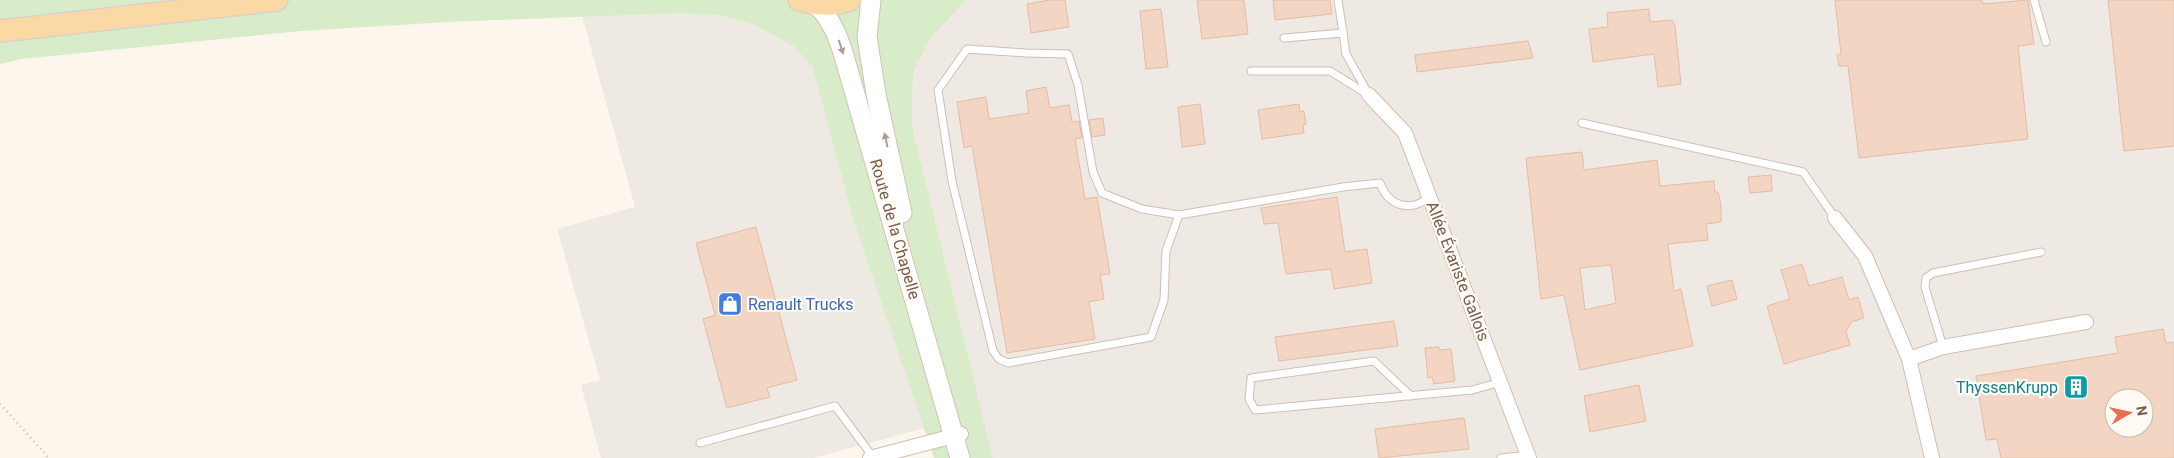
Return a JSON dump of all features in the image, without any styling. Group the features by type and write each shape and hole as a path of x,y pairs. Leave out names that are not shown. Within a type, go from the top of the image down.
{"main road":[{"path":"0,32 277,0"},
{"path":"808,3 837,4 850,0"},
{"name":"Route de la Chapelle","path":"871,0 867,36 876,94 917,276 958,435 960,458"},
{"name":"Route de la Chapelle","path":"808,3 829,17 842,48 958,435 969,458"}],"street":[{"name":"Allée Évariste Gallois","path":"1369,95 1405,133 1529,456"},
{"path":"1836,218 1865,256 1909,359 1932,458"},
{"path":"1909,359 1943,347 2086,322"},
{"path":"872,458 958,435"}],"lane":[{"path":"1338,0 1346,54 1369,95"},
{"path":"2034,0 2046,42"},
{"path":"1284,38 1343,33"},
{"path":"1179,215 1166,251 1164,300 1151,337 1008,362 999,359 993,351 952,180 938,90 967,49 1068,54 1078,85 1093,172 1102,192 1142,209 1179,215 1343,187 1380,183 1386,196 1397,204 1404,206 1418,204 1429,197"},
{"path":"1250,71 1330,71 1369,95"},
{"path":"1582,123 1803,172 1836,218"},
{"path":"1943,347 1925,287 1926,278 1933,273 2041,252"},
{"path":"1411,396 1374,362 1251,378 1249,399 1255,410 1411,396 1472,390 1501,382"},
{"path":"700,443 835,406 872,458"},
{"path":"1501,458 1529,456"}],"path":[{"path":"0,404 49,458"}],"shaded area":[{"path":"967,0 2174,0 2174,458 993,458 912,126 913,73 931,37"},
{"name":"Renault Trucks","path":"676,13 720,15 757,26 793,46 812,66 853,219 925,428 813,458 601,458 581,385 600,380 557,229 635,207 582,16"}],"green space":[{"path":"0,0 967,0 931,37 913,73 912,126 993,458 934,458 853,219 812,66 793,46 757,26 720,15 676,13 448,22 301,31 22,59 0,64"}],"building":[{"path":"1050,0 1065,0 1069,27 1031,33 1027,4"},
{"path":"1197,0 1244,0 1248,34 1202,39"},
{"path":"1273,0 1330,0 1332,14 1275,20"},
{"path":"1835,0 1982,0 1983,4 2028,0 2034,44 2018,46 2028,139 1859,158 1848,66 1839,66 1837,55 1841,54"},
{"path":"2108,0 2174,0 2174,146 2124,151"},
{"path":"1161,9 1168,67 1146,69 1140,11"},
{"path":"1649,9 1650,22 1672,20 1675,26 1681,84 1658,87 1654,54 1593,62 1589,29 1608,27 1607,13"},
{"path":"1528,41 1533,58 1417,72 1415,55"},
{"path":"1046,87 1050,108 1069,105 1072,122 1079,121 1082,138 1075,139 1085,199 1097,197 1110,274 1100,275 1104,299 1089,302 1095,339 1007,353 972,146 964,148 957,102 986,97 989,119 1029,113 1026,91"},
{"path":"1200,104 1205,144 1182,147 1178,107"},
{"path":"1299,104 1300,112 1304,111 1306,124 1303,125 1304,133 1262,139 1258,110"},
{"path":"1103,118 1105,135 1092,137 1089,120"},
{"path":"1582,152 1584,170 1657,160 1660,186 1714,181 1715,192 1718,192 1721,205 1721,222 1706,224 1708,240 1668,244 1674,291 1681,289 1693,346 1580,370 1564,295 1541,299 1526,158","holes":["1611,265 1616,303 1585,310 1580,268"]},
{"path":"1771,175 1772,191 1750,193 1748,177"},
{"path":"1337,197 1345,252 1367,249 1372,283 1334,289 1331,269 1286,274 1278,223 1264,224 1261,208"},
{"path":"756,227 797,380 767,388 770,397 727,408 703,319 715,315 696,243"},
{"path":"1802,264 1809,286 1842,277 1849,300 1858,297 1864,318 1851,322 1846,331 1850,345 1784,364 1767,306 1790,299 1781,270"},
{"path":"1732,280 1737,299 1712,306 1707,286"},
{"path":"1394,321 1398,346 1279,361 1275,337"},
{"name":"ThyssenKrupp","path":"2163,329 2166,343 2174,342 2174,458 2001,458 1997,439 1986,440 1976,376 2118,353 2115,337"},
{"path":"1439,347 1439,350 1451,349 1455,381 1434,384 1432,377 1428,378 1425,348"},
{"path":"1639,385 1646,421 1590,432 1584,396"},
{"path":"1464,418 1469,449 1379,458 1375,429"}],"place":[{"name":"Renault Trucks","path":"730,304"},
{"name":"ThyssenKrupp","path":"2076,387"}]}
